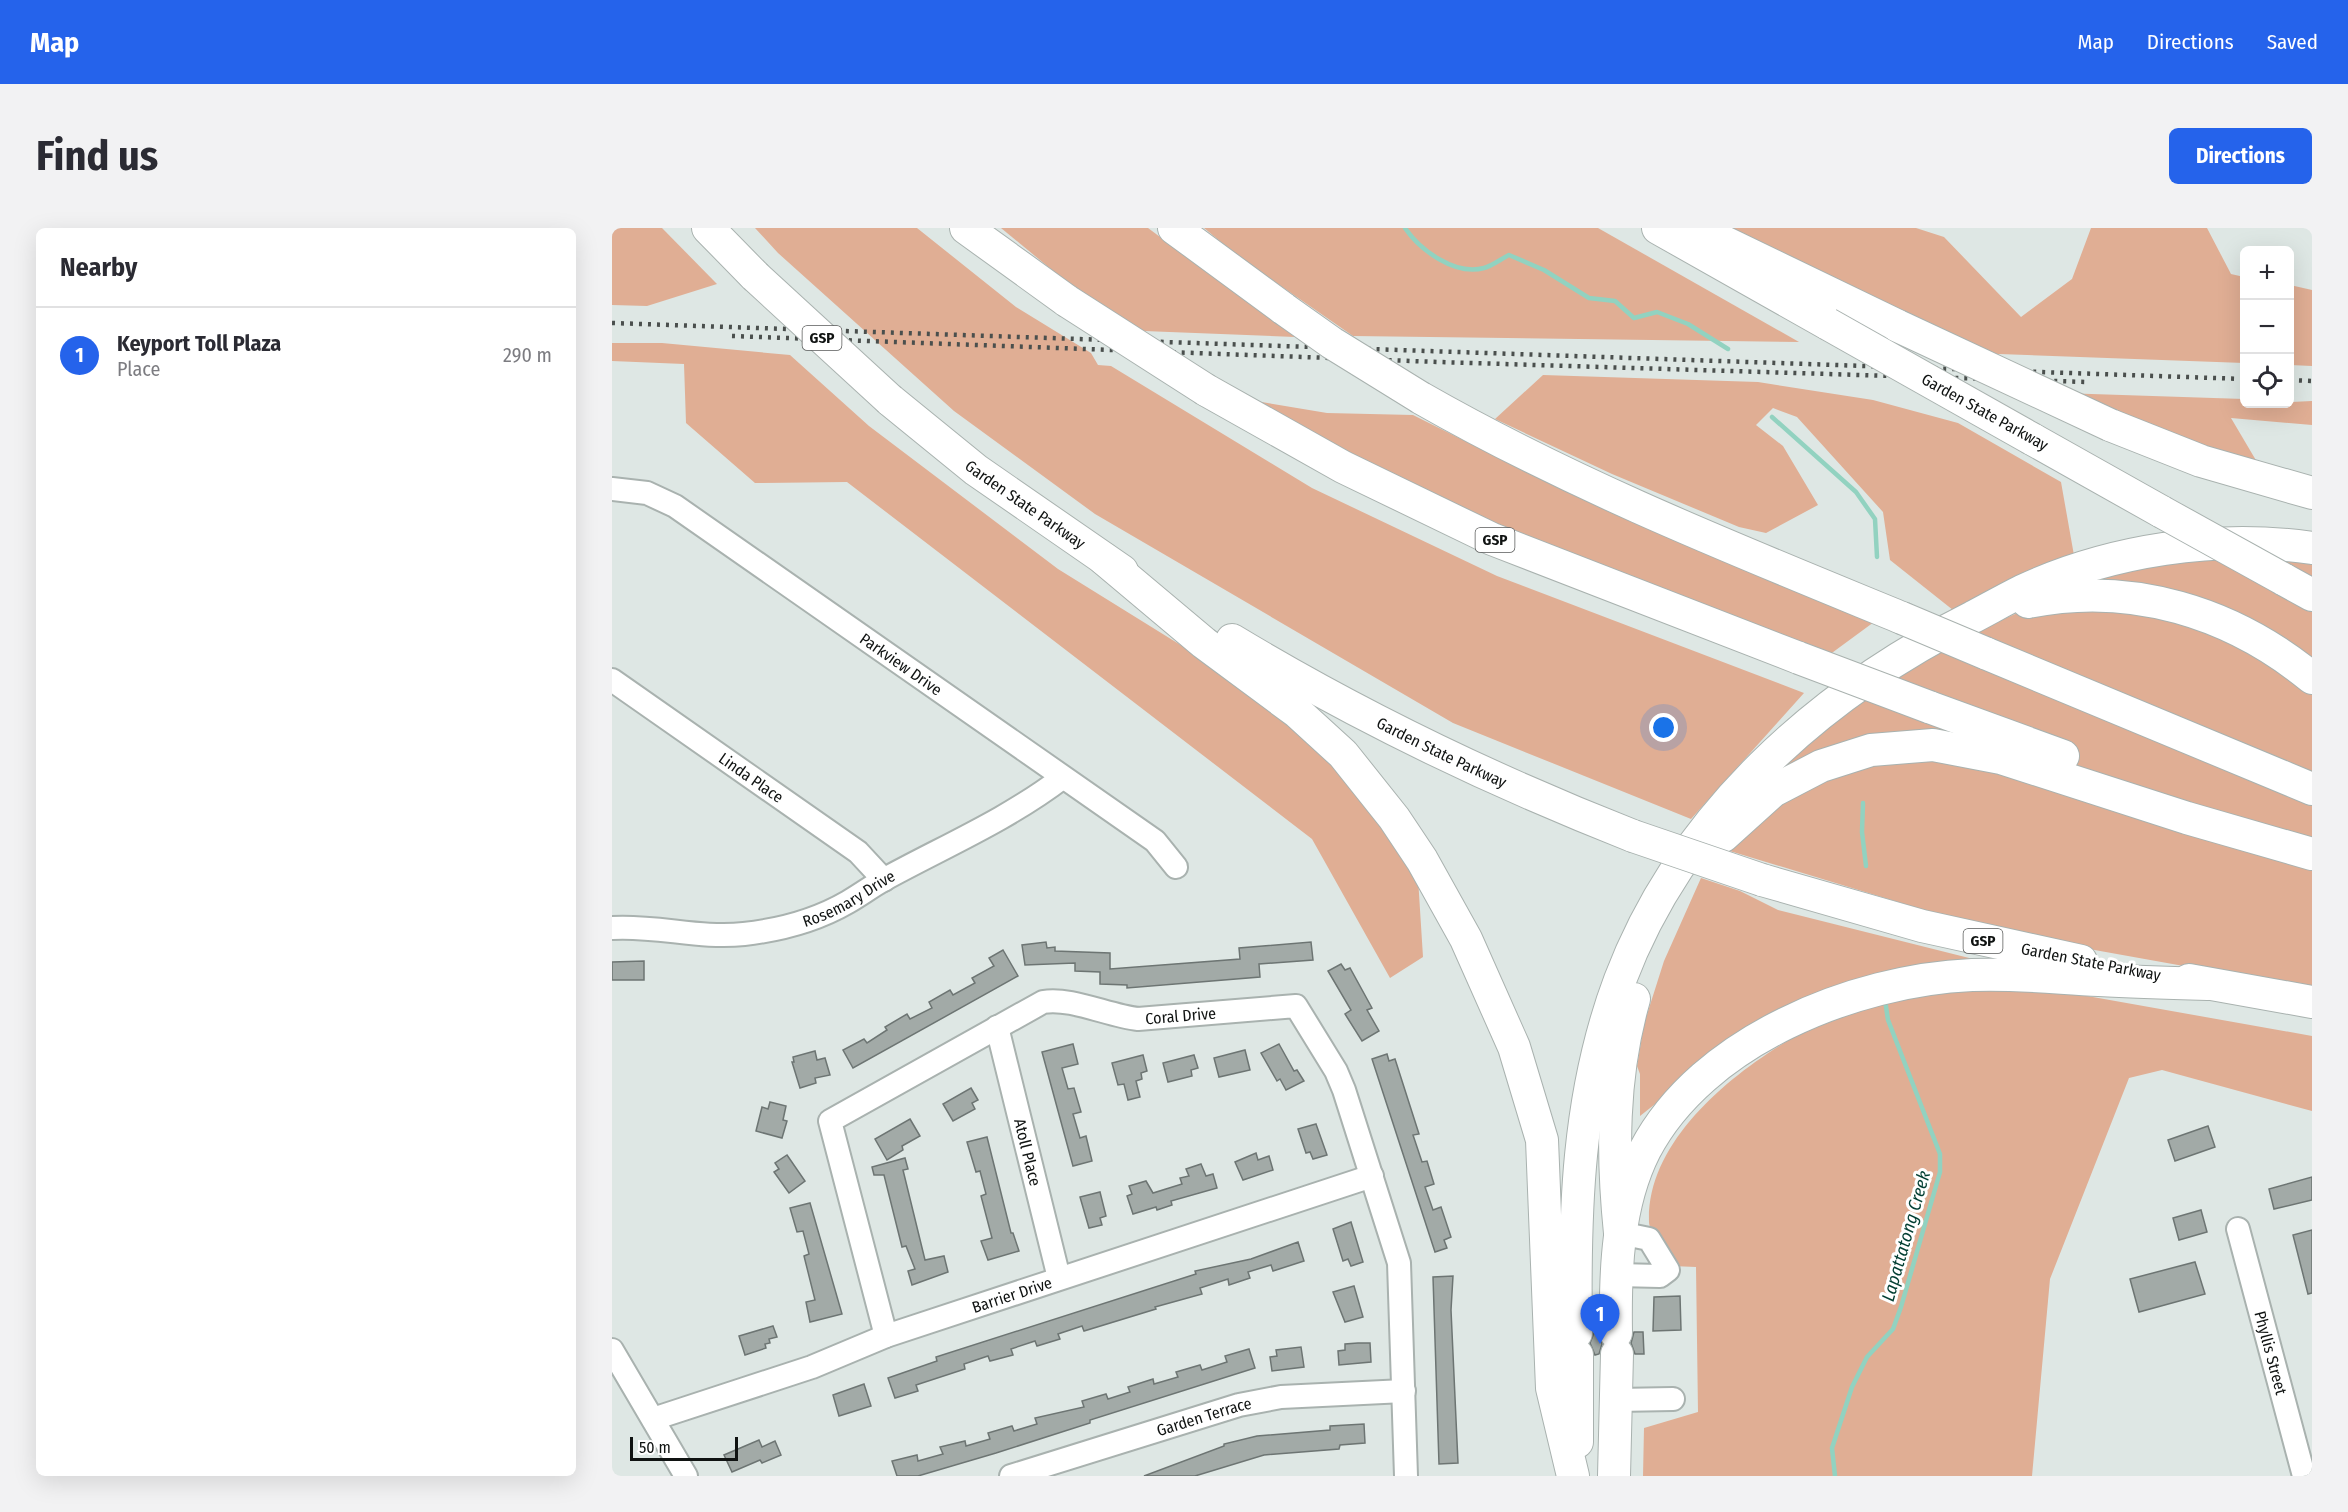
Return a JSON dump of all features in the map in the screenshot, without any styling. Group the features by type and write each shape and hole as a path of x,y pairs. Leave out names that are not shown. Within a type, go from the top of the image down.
{"highway":[{"name":"Garden State Parkway","path":"708,228 755,276 890,400 976,470 1104,559 1249,650 1373,719 1478,772 1632,836 1762,880 1985,941 2312,1002"},
{"name":"GSP","path":"966,228 1067,301 1206,390 1343,467 1492,539 1799,658 2058,754 2312,854"},
{"path":"1174,228 1332,343 1421,398 1504,444 1601,491 2312,789"},
{"name":"Garden State Parkway","path":"1658,228 2312,595"},
{"path":"1695,228 2110,425 2201,461 2312,493"},
{"path":"1575,1476 1577,1212 1580,1151 1588,1098 1617,990 1652,910 1698,838 1740,789 1784,745 1879,671 1981,613 2043,583 2135,555 2185,547 2235,543 2312,548"},
{"path":"1104,559 1204,643 1297,712 1342,754 1394,818 1422,860 1466,939 1514,1047 1542,1140 1552,1388 1575,1476"},
{"path":"1981,613 2029,601 2068,596 2115,597 2163,603 2207,615 2247,633 2266,643 2312,678"},
{"path":"1614,1476 1617,1400 1617,1275 1620,1233 1613,1162 1619,1076 1627,1028 1644,966 1672,907 1717,843 1758,803 1789,782 1830,762 1871,750 1912,746 1955,747 2027,765 2187,818 2312,854"},
{"path":"1620,1233 1644,1152 1673,1108 1698,1083 1738,1052 1773,1030 1816,1010 1857,995 1903,983 1971,975 2022,974 2098,980 2208,984"}],"street":[{"name":"Parkview Drive","path":"612,489 647,493 675,506 1155,841 1176,867"},
{"name":"Linda Place","path":"612,680 858,852 884,880"},
{"name":"Rosemary Drive","path":"612,928 632,927 704,935 766,932 833,910 1034,799 1062,778"},
{"name":"Coral Drive","path":"886,1336 830,1121 1043,1002 1053,1001 1118,1017 1138,1019 1296,1006 1336,1071 1400,1263 1406,1476"},
{"name":"Atoll Place","path":"997,1027 1059,1278"},
{"name":"Barrier Drive","path":"653,1419 812,1367 886,1336 1372,1176"},
{"name":"Phyllis Street","path":"2238,1229 2304,1476"},
{"path":"1617,1275 1660,1276 1668,1270 1649,1239 1620,1233"},
{"path":"612,1350 686,1476"},
{"name":"Garden Terrace","path":"1011,1476 1239,1405 1281,1397 1404,1391"},
{"path":"1617,1400 1673,1399"}],"shaded area":[{"path":"612,228 662,228 717,284 647,306 612,305"},
{"path":"755,228 917,228 1016,307 1091,353 1098,365 1111,366 1312,488 1497,576 1804,693 1691,819 1453,723 1095,514 954,411 778,253"},
{"path":"1001,228 1148,228 1295,337 1144,331 1080,293"},
{"path":"1204,228 1598,228 1799,342 1353,336 1239,257"},
{"path":"1726,228 1916,228 1944,237 2021,317 2072,279 2091,228 2207,228 2231,274 2240,276 2240,363 1971,353"},
{"path":"2294,286 2312,290 2312,366 2294,365"},
{"path":"612,343 662,343 790,355 869,426 1058,569 1282,708 1335,762 1418,878 1423,957 1390,978 1312,839 847,482 755,483 686,423 684,364 612,361"},
{"path":"1543,375 1758,382 1873,400 1958,423 2061,482 2075,561 1958,614 1890,560 1883,512 1797,417 1773,408 1756,425 1783,446 1818,505 1766,533 1739,527 1612,474 1495,419"},
{"path":"2061,393 2240,399 2240,408 2294,408 2294,402 2312,401 2312,425 2231,418 2257,462 2149,430"},
{"path":"1250,400 1327,413 1413,415 1571,494 1874,622 1825,658 1486,527"},
{"path":"2312,551 2312,989 2000,933 1720,848 1734,807 1856,702 1922,656 2108,572 2193,557"},
{"path":"1701,878 1740,891 1778,910 1997,965 1717,1055 1640,1116 1640,1074 1637,1066 1644,1024 1664,961"},
{"path":"1941,985 2076,994 2312,1036 2312,1111 2162,1070 2129,1078 2050,1279 2032,1476 1643,1476 1644,1428 1698,1412 1696,1267 1672,1266 1655,1238 1649,1222 1653,1188 1666,1155 1687,1124 1713,1096 1775,1049 1806,1030 1865,1001"}],"building":[{"path":"1046,942 1047,948 1055,947 1055,951 1110,953 1110,969 1240,959 1239,948 1311,942 1313,960 1259,964 1260,977 1127,988 1127,985 1100,984 1100,972 1075,971 1075,963 1025,965 1022,945"},
{"path":"1003,950 1018,976 853,1068 843,1050 864,1039 867,1043 887,1030 885,1027 907,1014 910,1019 932,1008 929,1002 950,990 953,995 975,983 972,978 994,966 989,958"},
{"path":"644,961 644,980 612,980 612,962"},
{"path":"1341,964 1345,970 1350,968 1372,1008 1367,1010 1379,1031 1362,1041 1345,1014 1351,1010 1328,971"},
{"path":"1073,1044 1078,1064 1062,1068 1068,1089 1074,1088 1081,1112 1073,1114 1080,1138 1086,1136 1092,1161 1073,1166 1042,1052"},
{"path":"1279,1044 1294,1071 1297,1070 1304,1081 1286,1090 1280,1079 1277,1081 1261,1053"},
{"path":"1245,1050 1250,1070 1219,1077 1214,1058"},
{"path":"815,1051 817,1060 825,1058 830,1075 815,1078 816,1083 800,1088 792,1062 794,1062 793,1057"},
{"path":"1387,1054 1389,1061 1395,1059 1419,1134 1413,1135 1422,1162 1427,1161 1434,1184 1425,1187 1433,1210 1441,1207 1451,1237 1444,1240 1447,1248 1435,1252 1372,1059"},
{"path":"1143,1055 1147,1071 1141,1073 1142,1079 1136,1081 1140,1097 1128,1100 1124,1084 1118,1085 1112,1063"},
{"path":"1194,1055 1198,1068 1191,1070 1192,1076 1168,1082 1163,1063"},
{"path":"971,1088 978,1100 972,1103 975,1109 953,1121 943,1104"},
{"path":"770,1102 786,1106 783,1120 787,1121 782,1138 756,1131 762,1107 768,1109"},
{"path":"910,1119 920,1136 902,1146 903,1150 887,1160 875,1139"},
{"path":"1316,1124 1327,1155 1313,1159 1310,1152 1306,1153 1298,1129"},
{"path":"2208,1126 2215,1147 2175,1161 2168,1140"},
{"path":"987,1137 1011,1233 1013,1233 1019,1251 988,1260 981,1241 992,1238 981,1196 986,1194 980,1171 976,1172 967,1142"},
{"path":"1256,1153 1258,1160 1269,1156 1273,1170 1243,1180 1235,1162"},
{"path":"787,1155 805,1181 789,1193 774,1172 779,1169 775,1163"},
{"path":"905,1158 908,1169 903,1170 925,1260 944,1256 948,1272 912,1285 908,1271 915,1269 906,1246 902,1247 884,1175 874,1175 872,1167"},
{"path":"1201,1164 1206,1176 1213,1174 1217,1188 1171,1201 1172,1205 1157,1210 1156,1207 1133,1214 1127,1196 1132,1194 1129,1186 1146,1181 1153,1193 1182,1184 1180,1178 1189,1176 1186,1169"},
{"path":"2312,1177 2312,1200 2274,1209 2269,1189"},
{"path":"1100,1192 1106,1216 1100,1218 1102,1225 1089,1228 1080,1197"},
{"path":"810,1203 842,1314 810,1322 806,1302 815,1300 804,1256 809,1254 803,1231 797,1232 790,1208"},
{"path":"2201,1210 2207,1232 2179,1240 2173,1218"},
{"path":"1351,1222 1363,1262 1351,1266 1348,1259 1343,1261 1333,1229"},
{"path":"2312,1230 2312,1293 2308,1294 2293,1235"},
{"path":"1298,1242 1304,1261 1273,1271 1271,1265 1248,1272 1250,1278 1229,1285 1228,1279 1200,1288 1202,1294 1155,1307 1156,1309 1084,1331 1082,1326 1058,1334 1060,1339 1037,1346 1035,1341 1011,1349 1013,1355 990,1361 988,1356 964,1364 965,1369 916,1385 918,1391 895,1398 888,1378 937,1361 936,1357 1196,1274 1195,1271 1251,1259"},
{"path":"2195,1262 2205,1294 2139,1312 2130,1279"},
{"path":"1453,1276 1451,1310 1458,1463 1439,1464 1433,1277"},
{"path":"1354,1286 1363,1317 1345,1322 1333,1292"},
{"path":"1680,1296 1681,1330 1653,1331 1654,1297"},
{"path":"773,1326 777,1337 769,1339 770,1343 765,1344 766,1348 745,1355 739,1336"},
{"path":"1634,1332 1643,1332 1644,1354 1635,1354 1631,1343"},
{"path":"1594,1333 1598,1333 1602,1344 1599,1354 1595,1355 1590,1343"},
{"path":"1370,1343 1371,1362 1339,1365 1338,1351 1345,1350 1345,1344"},
{"path":"1301,1347 1304,1367 1272,1371 1270,1357 1277,1356 1276,1350"},
{"path":"1249,1349 1255,1368 1090,1420 1090,1423 996,1453 918,1476 897,1476 892,1461 917,1455 918,1461 943,1454 940,1447 965,1441 966,1446 990,1439 988,1433 1012,1426 1014,1431 1037,1424 1035,1418 1084,1407 1082,1401 1106,1394 1108,1399 1130,1392 1128,1387 1153,1379 1154,1384 1178,1377 1176,1372 1200,1365 1202,1370 1227,1362 1225,1356"},
{"path":"864,1384 871,1406 839,1416 833,1395"},
{"path":"1364,1424 1365,1443 1340,1445 1339,1449 1264,1455 1195,1476 1144,1476 1224,1446 1224,1444 1257,1436 1330,1430 1330,1426"},
{"path":"759,1440 762,1447 775,1441 781,1455 762,1463 760,1460 732,1472 724,1455"}],"waterway":[{"name":"Lapattatong Creek","path":"1405,228 1420,245 1450,265 1473,269 1484,268 1509,255 1544,270 1589,298 1615,301 1634,318 1657,312 1688,324 1728,349"},
{"name":"Lapattatong Creek","path":"1772,417 1856,492 1875,519 1877,557"},
{"name":"Lapattatong Creek","path":"1863,803 1862,832 1866,866"},
{"name":"Lapattatong Creek","path":"1835,1476 1832,1448 1852,1387 1867,1357 1893,1329 1940,1172 1940,1154 1888,1020 1885,1000"}],"railway":[{"path":"612,323 2240,379"},
{"path":"732,336 1439,362 2087,382"},
{"path":"2294,380 2312,381"}],"place":[{"name":"Keyport Toll Plaza","path":"1600,1344"}]}
